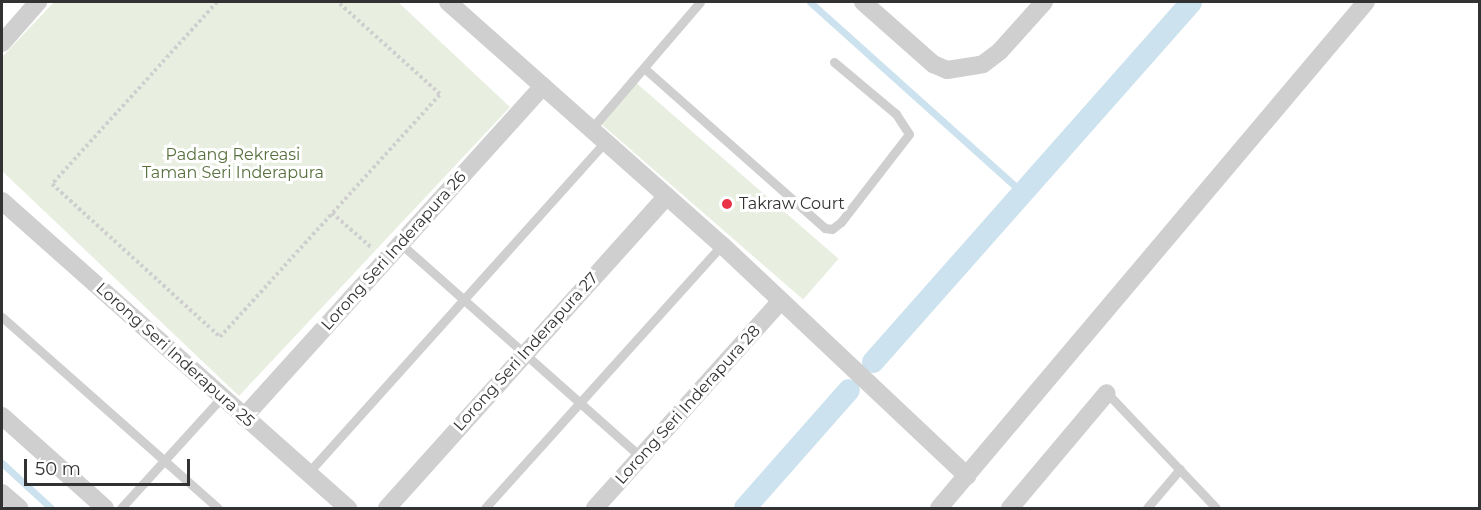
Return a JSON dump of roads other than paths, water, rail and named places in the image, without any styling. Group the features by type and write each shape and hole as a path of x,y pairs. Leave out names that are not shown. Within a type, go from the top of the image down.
{"street":[{"path":"2,43 39,2"},
{"path":"448,2 722,246 967,476"},
{"path":"863,2 933,64 946,70 965,70 984,64 1000,51 1044,2"},
{"path":"939,508 1366,2"},
{"name":"Lorong Seri Inderapura 26","path":"244,417 543,86"},
{"name":"Lorong Seri Inderapura 27","path":"387,508 667,196"},
{"name":"Lorong Seri Inderapura 25","path":"2,201 348,508"},
{"name":"Lorong Seri Inderapura 28","path":"596,508 781,301"},
{"path":"1010,508 1107,393"},
{"path":"2,416 105,508"},
{"path":"2,493 19,508"}],"lane":[{"path":"591,128 700,2"},
{"path":"644,68 825,228 832,229 841,222 909,134 896,114 834,62"},
{"path":"308,473 606,141"},
{"path":"401,244 641,457"},
{"path":"484,508 722,246"},
{"path":"2,317 218,508"},
{"path":"1107,393 1216,508"},
{"path":"121,508 222,397"},
{"path":"1147,508 1180,469"}],"waterway":[{"path":"810,2 1022,192"},
{"path":"873,362 1191,2"},
{"path":"745,508 849,390"},
{"path":"2,463 51,508"}],"place":[{"name":"Takraw Court","path":"727,204"}],"park label":[{"name":"Padang Rekreasi Taman Seri Inderapura","path":"233,164"}]}
